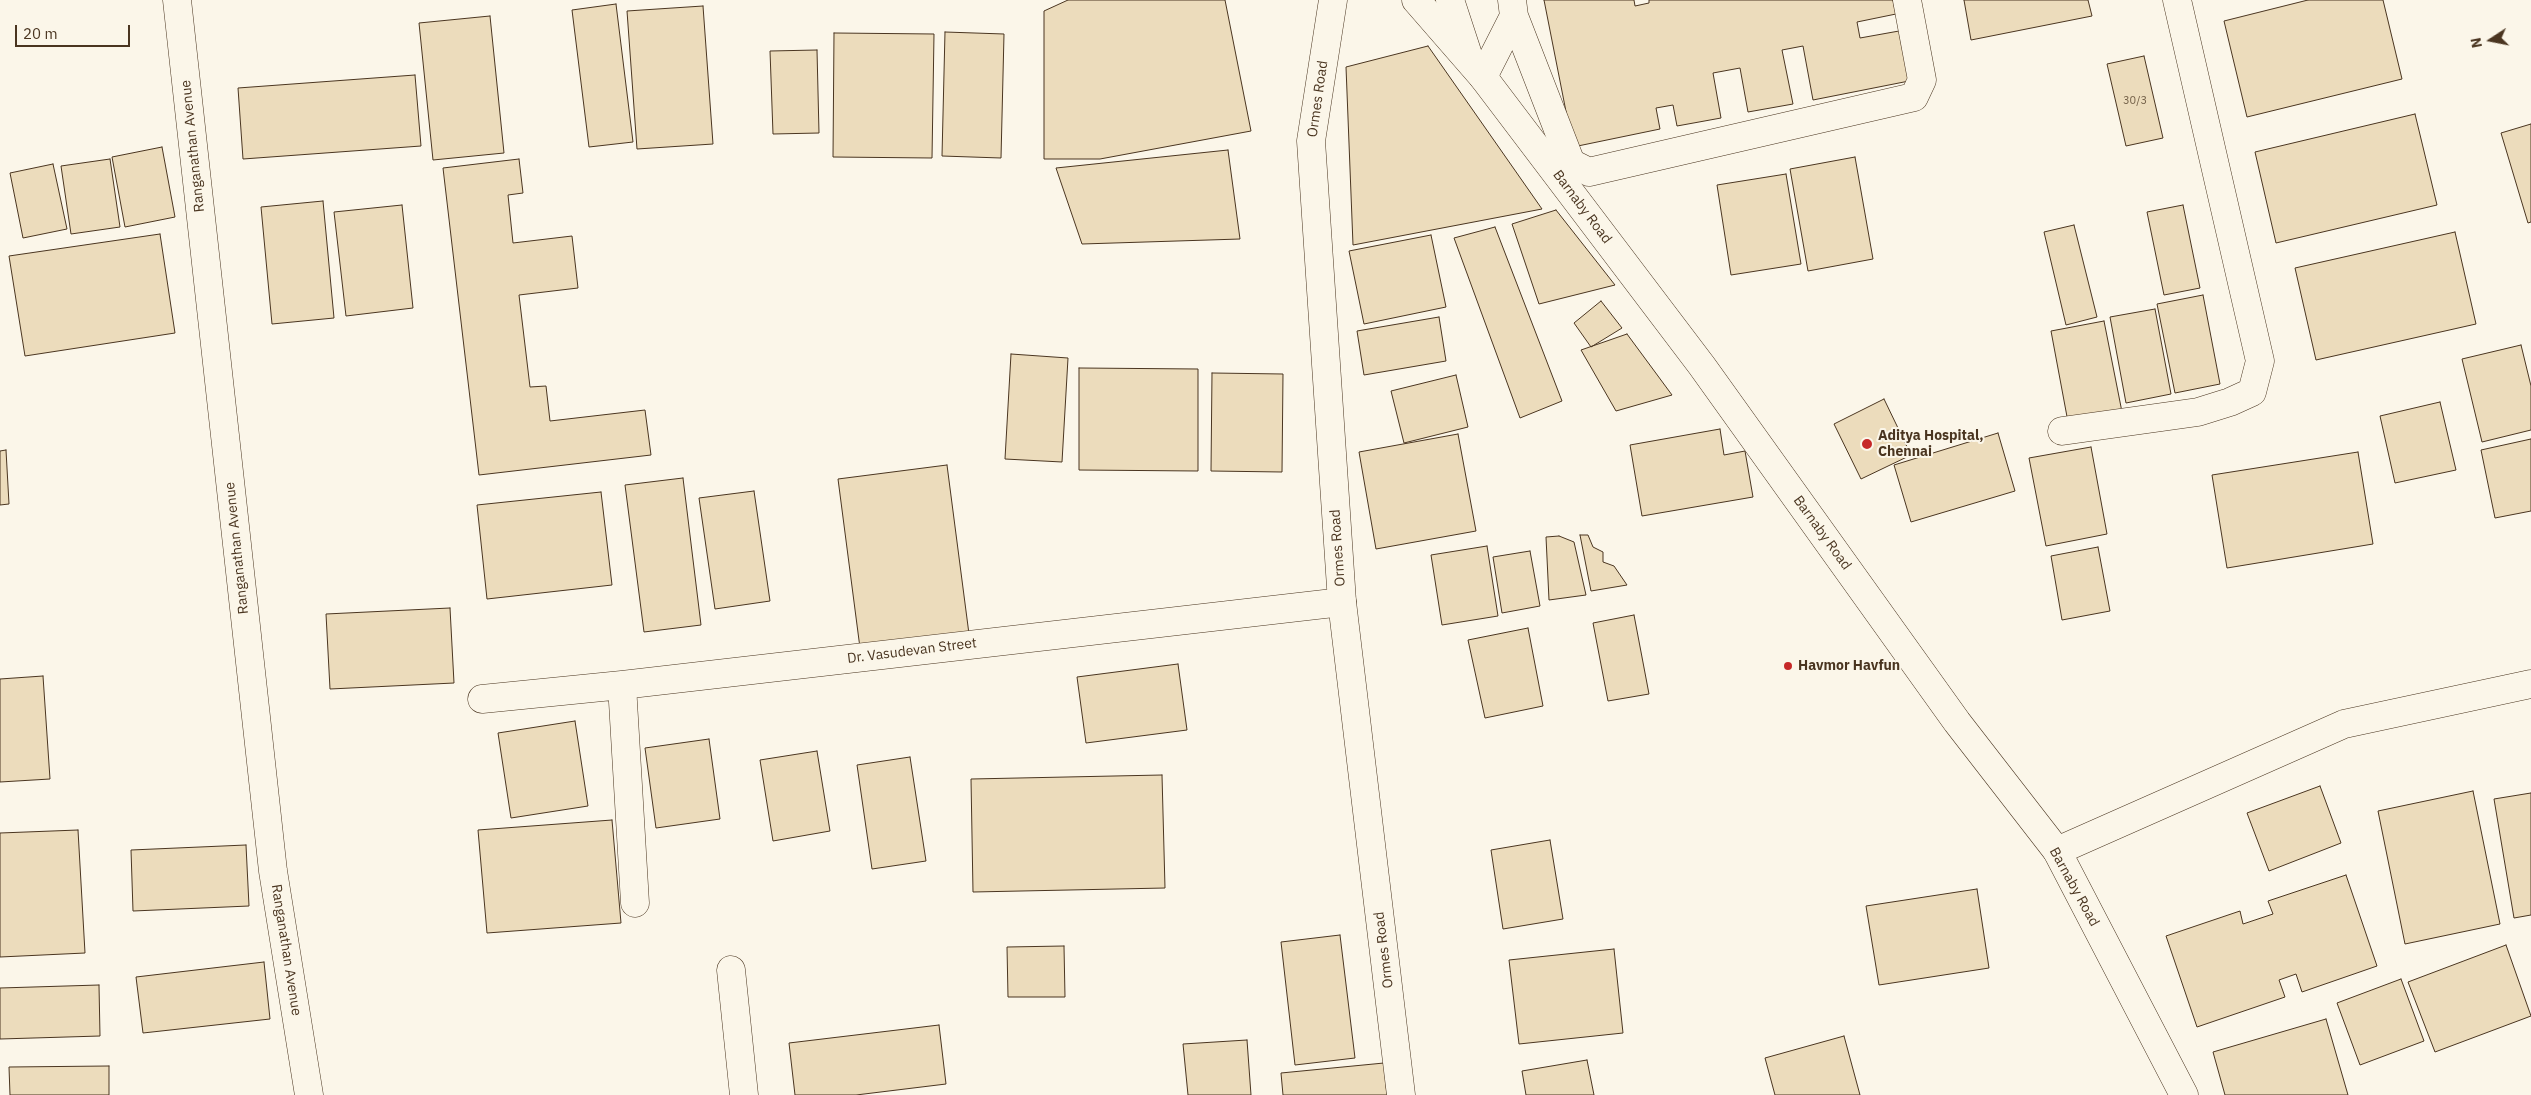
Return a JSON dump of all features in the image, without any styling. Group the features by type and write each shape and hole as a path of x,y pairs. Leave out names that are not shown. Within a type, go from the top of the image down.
{"street":[{"name":"Ranganathan Avenue","path":"176,0 273,871 309,1095"},
{"name":"Ormes Road","path":"1333,0 1311,141 1342,602 1401,1095"},
{"name":"Barnaby Road","path":"1416,0 1477,69 1702,366 1951,714 2057,851 2184,1095"},
{"path":"1450,0 1477,69"},
{"path":"1513,8 1571,163 1588,172 1914,97 1922,80 1907,0"},
{"path":"2062,430 2198,412 2230,402 2252,392 2260,361 2177,0"},
{"path":"1477,69 1513,8"},
{"name":"Dr. Vasudevan Street","path":"482,699 622,685 1342,602"},
{"path":"2057,851 2344,724 2531,684"},
{"path":"622,685 635,903"},
{"path":"731,970 744,1095"}],"building":[{"path":"1068,0 1225,0 1251,131 1100,159 1044,159 1044,11"},
{"path":"1544,0 1634,0 1635,6 1649,3 1649,0 1893,0 1896,14 1857,22 1860,38 1899,31 1909,81 1813,100 1803,46 1782,50 1793,104 1748,112 1740,68 1713,73 1721,118 1677,126 1673,105 1656,108 1660,129 1573,147"},
{"path":"1964,0 2088,0 2092,16 1971,40"},
{"path":"2308,0 2383,0 2402,79 2247,117 2224,21"},
{"path":"616,4 633,142 589,147 572,10"},
{"path":"703,6 713,144 637,149 627,11"},
{"path":"490,16 504,153 433,160 419,23"},
{"path":"945,32 1004,34 1001,158 942,156"},
{"path":"834,33 934,34 932,158 833,157"},
{"path":"1428,46 1542,209 1353,245 1346,67"},
{"path":"817,50 819,133 773,134 770,51"},
{"path":"2144,56 2163,138 2126,146 2107,64"},
{"path":"415,75 421,146 243,159 238,88"},
{"path":"2415,114 2437,205 2276,243 2255,152"},
{"path":"2531,124 2531,222 2528,223 2501,133"},
{"path":"162,147 175,217 125,227 112,157"},
{"path":"1228,150 1240,239 1082,244 1056,168"},
{"path":"1855,157 1873,259 1808,271 1790,169"},
{"path":"110,159 120,227 71,234 61,166"},
{"path":"519,159 523,193 508,195 513,243 572,236 578,288 519,295 530,387 546,386 550,421 645,410 651,455 479,475 443,168"},
{"path":"53,164 67,229 23,238 10,173"},
{"path":"1786,174 1801,264 1731,275 1717,185"},
{"path":"323,201 334,318 272,324 261,207"},
{"path":"402,205 413,308 346,316 334,212"},
{"path":"2183,205 2200,288 2164,295 2147,212"},
{"path":"1556,210 1615,285 1539,304 1512,224"},
{"path":"2074,225 2097,317 2066,325 2044,232"},
{"path":"1495,227 1562,401 1520,418 1454,238"},
{"path":"2455,232 2476,324 2316,360 2295,268"},
{"path":"160,234 175,333 25,356 9,256"},
{"path":"1431,235 1446,307 1364,324 1349,251"},
{"path":"2203,295 2220,384 2175,393 2157,304"},
{"path":"1601,301 1622,328 1591,347 1574,323"},
{"path":"2155,309 2171,394 2126,403 2110,317"},
{"path":"1439,317 1446,361 1364,375 1357,331"},
{"path":"2104,321 2122,412 2068,422 2051,331"},
{"path":"1627,334 1672,395 1616,411 1581,350"},
{"path":"2521,345 2531,386 2531,430 2482,442 2462,359"},
{"path":"1011,354 1068,358 1062,462 1005,459"},
{"path":"1079,368 1198,369 1198,471 1079,470"},
{"path":"1212,373 1283,374 1282,472 1211,471"},
{"path":"1456,375 1468,427 1404,443 1391,391"},
{"path":"1884,399 1911,455 1861,479 1834,424"},
{"path":"2440,402 2456,470 2395,483 2380,416"},
{"path":"1720,429 1724,455 1745,451 1753,497 1642,516 1630,445"},
{"path":"1998,433 2015,491 1911,522 1894,465"},
{"path":"1458,434 1476,531 1376,549 1359,452"},
{"path":"2531,439 2531,511 2495,518 2481,450"},
{"path":"2091,447 2107,534 2046,546 2029,458"},
{"path":"6,450 9,504 0,505 0,451"},
{"path":"2358,452 2373,544 2227,568 2212,475"},
{"path":"947,465 969,634 860,648 838,479"},
{"path":"683,478 701,625 644,632 625,485"},
{"path":"754,491 770,601 715,609 699,498"},
{"path":"601,492 612,585 487,599 477,505"},
{"path":"1580,535 1588,535 1593,547 1603,552 1603,562 1614,566 1627,585 1591,591"},
{"path":"1559,536 1574,542 1586,595 1549,600 1546,537"},
{"path":"1487,546 1498,616 1442,625 1431,555"},
{"path":"2098,547 2110,611 2062,620 2051,556"},
{"path":"1530,551 1540,606 1502,613 1493,557"},
{"path":"450,608 454,683 330,689 326,614"},
{"path":"1634,615 1649,694 1608,701 1593,623"},
{"path":"1528,628 1543,706 1485,718 1468,640"},
{"path":"1178,664 1187,730 1086,743 1077,677"},
{"path":"43,676 50,779 0,782 0,679"},
{"path":"575,721 588,806 511,818 498,733"},
{"path":"709,739 720,819 656,828 645,748"},
{"path":"817,751 830,831 773,841 760,760"},
{"path":"910,757 926,861 872,869 857,765"},
{"path":"1162,775 1165,888 973,892 971,779"},
{"path":"2320,786 2341,843 2269,871 2247,813"},
{"path":"2473,791 2500,924 2405,944 2378,811"},
{"path":"2531,793 2531,915 2514,918 2494,799"},
{"path":"612,820 621,923 487,933 478,830"},
{"path":"78,830 85,953 0,957 0,833"},
{"path":"1550,840 1563,919 1503,929 1491,850"},
{"path":"246,845 249,906 133,911 131,850"},
{"path":"2346,875 2377,966 2302,992 2296,974 2279,980 2285,997 2197,1027 2166,936 2240,911 2243,924 2273,914 2268,901"},
{"path":"1977,889 1989,968 1879,985 1866,906"},
{"path":"1340,935 1355,1058 1295,1065 1281,942"},
{"path":"2506,945 2531,1016 2435,1052 2408,982"},
{"path":"1064,946 1065,997 1008,997 1007,947"},
{"path":"1614,949 1623,1033 1519,1044 1509,960"},
{"path":"264,962 270,1019 143,1033 136,977"},
{"path":"2401,979 2424,1041 2360,1065 2337,1003"},
{"path":"99,985 100,1036 0,1039 0,988"},
{"path":"2326,1019 2348,1095 2225,1095 2213,1052"},
{"path":"939,1025 946,1084 856,1095 795,1095 789,1043"},
{"path":"1844,1036 1860,1095 1775,1095 1765,1058"},
{"path":"1247,1040 1251,1095 1188,1095 1183,1044"},
{"path":"1587,1060 1594,1095 1526,1095 1522,1071"},
{"path":"1384,1063 1387,1095 1283,1095 1281,1073"},
{"path":"109,1066 109,1095 10,1095 9,1067"}],"place":[{"name":"Aditya Hospital, Chennai","path":"1867,444"},
{"name":"Havmor Havfun","path":"1788,666"}]}
